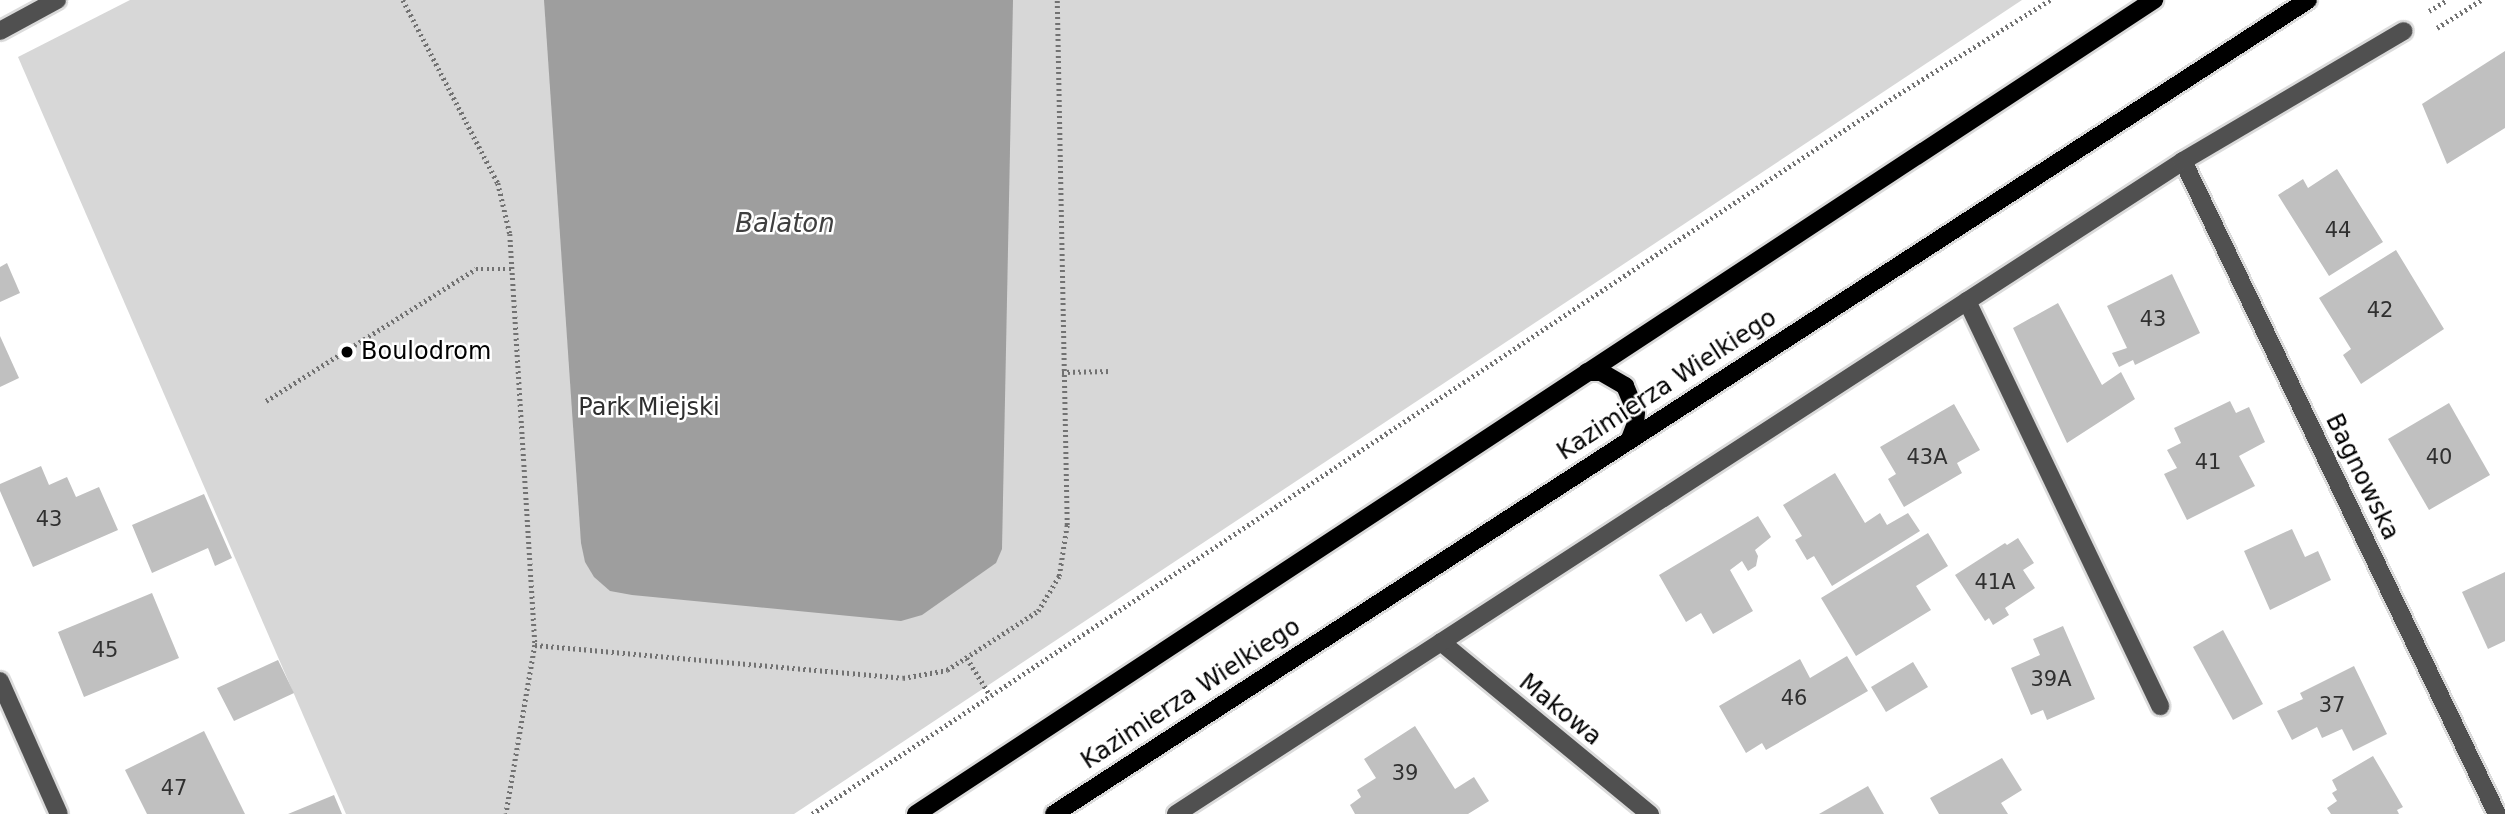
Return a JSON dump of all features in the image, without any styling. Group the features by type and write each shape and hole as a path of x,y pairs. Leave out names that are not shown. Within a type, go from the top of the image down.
{"main road":[{"name":"Kazimierza Wielkiego","path":"916,814 2154,0"},
{"name":"Kazimierza Wielkiego","path":"1054,814 2308,0"},
{"path":"1587,372 1601,372 1625,386 1636,412 1630,439"}],"street":[{"path":"0,32 57,0"},
{"path":"1176,814 2183,161 2404,31"},
{"name":"Bagnowska","path":"2183,161 2497,814"},
{"path":"1967,300 2160,706"},
{"name":"Makowa","path":"1441,642 1650,814"},
{"path":"0,681 59,814"}],"path":[{"path":"403,0 498,183 510,234 536,645 506,814"},
{"path":"536,645 903,678 947,670 1038,611 1059,576 1067,525 1057,0"},
{"path":"813,814 1894,97 2050,0"},
{"path":"2404,31 2431,31 2481,0"},
{"path":"266,401 476,269 512,269"},
{"path":"1062,372 1111,372"},
{"path":"967,658 990,695"}],"green space":[{"name":"Park Miejski","path":"130,0 2022,0 794,814 346,814 18,57"}],"water":[{"name":"Balaton","path":"544,0 1013,0 1002,549 996,563 922,615 901,621 632,595 610,591 594,577 585,562 581,543"}],"building":[{"path":"2505,51 2505,128 2447,164 2422,104"},
{"path":"2337,169 2383,242 2329,276 2278,195 2303,179 2308,188"},
{"path":"2396,250 2444,329 2361,384 2343,355 2351,349 2319,298"},
{"path":"7,263 20,293 0,302 0,267"},
{"path":"2172,274 2200,333 2135,365 2133,360 2119,367 2112,353 2127,348 2107,306"},
{"path":"2058,303 2102,385 2121,372 2135,399 2067,443 2013,328"},
{"path":"0,336 19,378 0,387"},
{"path":"2230,401 2236,413 2249,407 2265,442 2239,456 2255,486 2187,520 2164,474 2177,468 2167,450 2181,443 2174,428"},
{"path":"2449,403 2490,475 2429,510 2388,439"},
{"path":"1954,404 1980,450 1957,463 1962,473 1904,507 1888,479 1896,474 1880,447"},
{"path":"41,466 49,485 67,477 76,497 99,487 118,530 33,567 0,491 0,484"},
{"path":"1835,473 1865,523 1880,513 1887,525 1908,513 1920,531 1832,586 1814,556 1807,560 1795,540 1802,536 1783,505"},
{"path":"204,494 232,558 215,566 208,548 152,573 132,525"},
{"path":"1758,516 1771,537 1755,550 1758,556 1756,566 1748,571 1742,561 1730,570 1753,611 1713,634 1701,613 1686,622 1659,575"},
{"path":"2292,529 2305,557 2318,551 2331,580 2270,610 2244,551"},
{"path":"1928,533 1948,566 1916,586 1931,610 1856,656 1821,598"},
{"path":"2018,538 2034,563 2023,570 2035,588 2005,608 2009,615 1993,625 1989,618 1985,621 1955,575 2005,543 2007,545"},
{"path":"2505,572 2505,641 2488,649 2462,592"},
{"path":"152,593 179,658 84,697 58,632"},
{"path":"2063,626 2095,699 2047,720 2043,710 2031,715 2011,668 2040,655 2033,639"},
{"path":"2223,630 2263,704 2233,720 2193,647"},
{"path":"1847,656 1868,691 1766,750 1762,743 1746,753 1719,706 1800,659 1810,678"},
{"path":"278,660 294,693 234,721 217,688"},
{"path":"1913,662 1928,687 1886,712 1871,687"},
{"path":"2354,666 2387,734 2353,751 2342,729 2322,738 2317,727 2292,740 2277,711 2303,699 2300,693"},
{"path":"1415,726 1455,789 1474,777 1489,801 1468,814 1355,814 1350,805 1361,797 1357,790 1376,778 1364,759"},
{"path":"204,731 245,814 147,814 125,770"},
{"path":"2373,756 2403,807 2397,810 2399,814 2331,814 2327,808 2337,801 2332,793 2337,790 2332,780"},
{"path":"2002,758 2022,790 2001,803 2008,814 1939,814 1930,798"},
{"path":"1868,786 1884,814 1819,814"},
{"path":"334,795 342,814 288,814"}],"place":[{"name":"Boulodrom","path":"347,352"}]}
